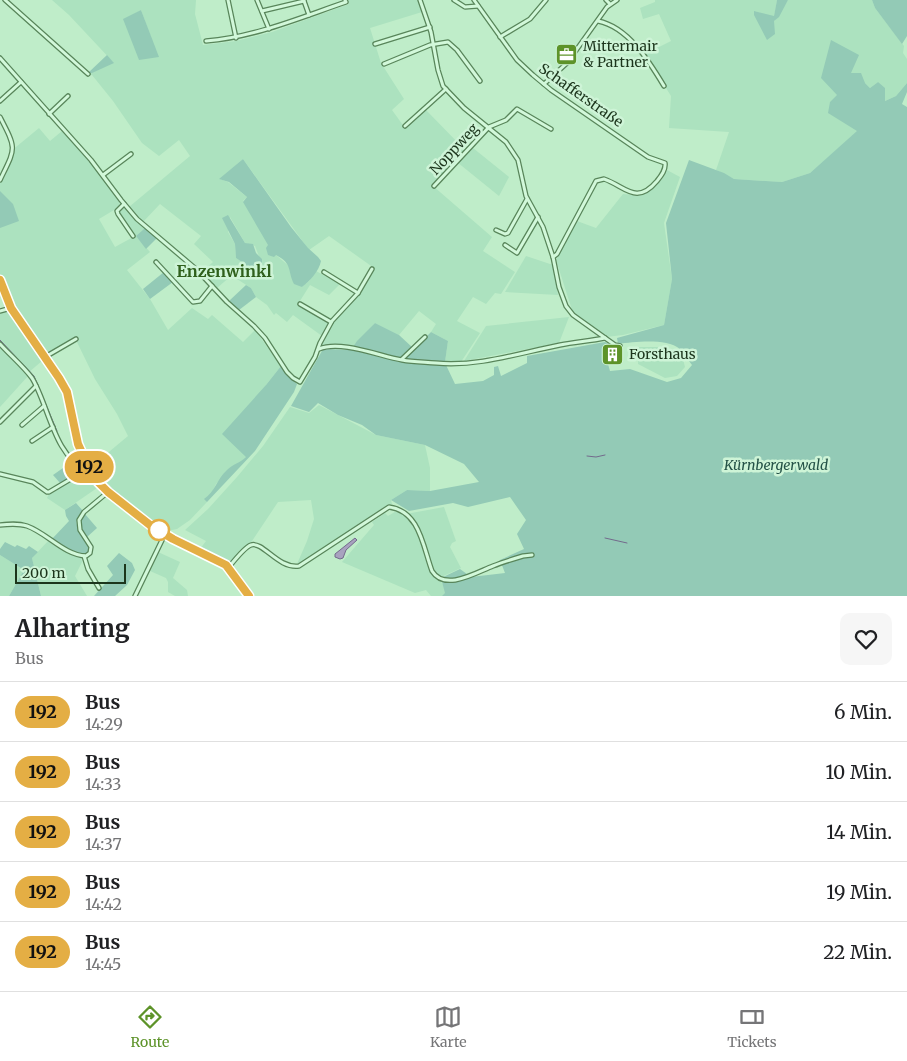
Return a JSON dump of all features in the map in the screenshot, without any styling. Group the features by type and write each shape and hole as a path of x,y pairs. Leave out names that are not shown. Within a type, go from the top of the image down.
{"street":[{"path":"5,0 88,74"},
{"path":"228,0 236,38"},
{"path":"257,0 269,29"},
{"path":"206,41 236,38 269,29 346,2 345,0"},
{"path":"420,0 430,27 441,81 464,108 506,142 518,160 528,199 538,217 553,257 559,287 566,306 573,315 605,338 620,346"},
{"path":"454,0 465,7 478,6"},
{"name":"Schafferstraße","path":"474,0 520,64 544,84 648,157 665,164 665,168 658,180 641,193 629,192 604,179 596,181 557,254 553,257"},
{"path":"500,37 530,19 546,0"},
{"path":"606,0 610,4"},
{"path":"544,84 567,63 610,4 617,0"},
{"path":"262,11 304,1 309,15"},
{"path":"598,21 614,26 629,40 642,53 664,86"},
{"path":"375,44 430,27"},
{"path":"384,64 434,44 445,42 457,50 480,81"},
{"path":"0,58 82,149 124,204 146,226 194,267 257,330 293,378 300,382 319,349 331,322 337,313 358,293 372,269"},
{"path":"0,101 21,82"},
{"path":"405,126 446,89"},
{"path":"50,114 68,96"},
{"name":"Noppweg","path":"434,186 489,127 506,120 517,109 551,129"},
{"path":"0,117 13,148 11,158 0,180"},
{"path":"103,175 131,154"},
{"path":"496,230 505,234 508,233 528,199"},
{"path":"124,204 117,213 133,236"},
{"path":"505,245 517,252 538,217"},
{"path":"156,262 193,302 200,301 212,286"},
{"path":"324,272 358,293"},
{"path":"0,280 11,308 67,392 78,444 88,469 108,492 150,525 228,567 249,596"},
{"path":"300,304 331,322"},
{"path":"0,311 11,308"},
{"path":"401,360 425,337"},
{"path":"319,349 327,347 353,348 401,360 438,364 476,362 605,338"},
{"path":"45,357 76,339"},
{"path":"0,344 29,375 36,386 66,454 82,468 88,469"},
{"path":"0,422 36,386"},
{"path":"22,425 44,406"},
{"path":"32,442 53,427"},
{"path":"0,474 33,482 47,492 52,491 88,469"},
{"path":"0,524 27,526 71,552 84,556 90,553 91,547 80,530 79,520 84,512 108,492"},
{"path":"228,567 248,546 252,545 263,548 288,566 299,566 389,507 402,511 413,521 422,539 432,571 441,579 458,579 523,556 532,555"},
{"path":"135,596 165,534"},
{"path":"84,556 84,561 100,588"}],"green space":[{"path":"52,0 196,0 195,14 203,45 236,41 272,32 349,4 348,0 418,0 422,12 370,28 381,63 404,99 392,110 405,128 426,110 465,150 433,186 492,237 483,251 515,272 501,294 495,293 486,304 473,297 457,321 480,333 461,362 445,362 448,341 431,332 436,324 419,311 399,335 375,323 353,347 321,346 334,318 355,299 374,268 329,236 309,250 243,159 220,179 228,182 247,197 243,201 276,255 290,267 291,276 302,287 316,271 340,284 329,295 310,285 298,304 329,323 322,336 293,315 287,322 276,313 274,315 267,305 256,297 251,288 237,279 249,270 262,264 255,246 245,243 230,217 228,232 235,244 236,258 245,264 217,288 202,272 213,262 194,244 201,236 160,204 143,222 129,207 190,156 179,140 159,156 142,143 113,101 92,75 88,75 88,73 113,62 69,15","holes":["141,10 158,57 124,20"]},
{"path":"655,0 777,0 774,17 754,11 774,21 788,0 872,0 875,8 904,46 903,53 907,59 907,83 896,96 885,101 878,82 870,88 865,83 837,95 858,131 810,173 782,182 734,179 716,170 729,132 669,128 671,96 645,54 671,41 659,14 643,19 640,8 655,2"},
{"path":"777,0 788,0 779,17 774,21 775,34 767,40 754,15 754,11 774,16"},
{"path":"872,0 907,0 907,36 902,44 875,8"},
{"path":"141,10 159,57 139,60 123,19"},
{"name":"Kürnbergerwald","path":"831,40 859,55 851,73 861,73 865,83 870,88 878,82 885,88 885,101 896,96 907,83 907,92 902,104 907,107 907,596 442,596 445,593 441,578 460,569 471,577 505,573 500,560 524,549 517,534 526,520 510,497 468,507 453,503 409,511 391,500 407,490 430,491 479,482 464,464 425,445 376,435 362,425 338,415 318,403 309,412 291,406 323,349 353,350 401,362 446,365 455,384 483,381 494,375 494,367 498,366 501,376 527,363 527,356 605,342 611,345 603,347 610,371 630,369 667,382 681,378 692,365 680,349 667,343 659,342 618,344 617,338 664,325 672,279 666,223 689,160 724,173 734,179 782,182 810,173 857,131 828,113 830,102 837,95 821,78"},
{"path":"107,55 114,63 88,73"},
{"path":"39,128 50,141 62,131 90,161 120,202 119,207 99,219 115,247 135,236 120,215 119,212 125,207 145,228 136,236 150,252 127,270 150,299 168,330 192,308 208,319 212,315 243,342 255,330 281,366 266,385 246,457 216,484 211,494 205,499 207,502 190,520 177,529 161,530 107,488 95,474 109,465 104,456 128,436 117,414 95,379 75,338 49,352 43,352 12,306 0,275 0,182 16,147"},
{"path":"473,148 509,177 499,196 457,162"},
{"path":"243,159 291,227 321,261 314,276 302,287 294,284 285,261 276,255 274,257 268,255 266,248 268,245 243,202 247,197 229,182 219,179"},
{"path":"667,170 680,177 664,223 672,279 664,325 606,337 573,313 556,260 577,221 596,228 623,194 636,195 645,193"},
{"path":"0,191 13,204 19,221 0,228"},
{"path":"228,215 245,243 253,244 256,253 262,259 262,264 249,270 245,264 236,258 235,244 222,218"},
{"path":"145,228 157,238 146,249 136,236"},
{"path":"526,256 553,265 558,295 505,292"},
{"path":"164,272 173,282 150,299 143,289"},
{"path":"246,285 251,288 256,297 239,310 229,301"},
{"path":"7,311 43,360 28,373 0,344 0,313"},
{"path":"569,317 559,343 464,361 486,326"},
{"path":"375,323 399,335 413,348 401,359 353,347"},
{"path":"431,332 448,341 445,362 405,359"},
{"path":"0,345 28,376 0,407"},
{"path":"639,347 658,347 678,353 683,359 685,367 677,376 665,378 638,364"},
{"path":"281,366 297,384 294,392 255,451 207,502 204,499 211,493 229,468 246,457 222,434"},
{"path":"319,405 376,435 425,445 430,468 430,491 407,490 391,500 392,504 316,555 297,564 314,519 311,500 278,502 252,541 234,560 227,563 200,549 206,541 185,530 208,509 237,477 263,446 290,407 309,413"},
{"path":"63,468 72,477 61,484 53,475"},
{"path":"86,471 103,491 102,495 97,488 65,510 47,498 49,494"},
{"path":"76,503 83,511 78,517 78,527 89,546 89,552 84,554 72,551 52,539 69,521 65,510"},
{"path":"444,507 456,541 450,547 461,568 439,578 447,591 443,596 431,596 426,590 415,593 342,562 374,525 372,522 385,513 388,516 398,510 406,514"},
{"path":"85,514 97,528 87,537 81,523"},
{"path":"49,540 81,557 82,562 75,576 87,596 41,596 32,558"},
{"path":"5,542 15,547 17,545 26,549 29,546 38,552 32,558 41,596 9,596 24,570 0,555 0,549"},
{"path":"158,552 180,562 173,578 187,590 188,596 175,596 168,592 166,578 150,571"},
{"path":"119,553 132,563 135,570 127,585 115,596 94,596 113,575 107,566"},
{"path":"0,555 24,570 9,596 0,596"}],"shaded area":[{"path":"355,538 357,540 346,550 343,558 335,557 335,554"}],"waterway":[{"path":"0,340 34,376 57,431"},
{"path":"587,456 605,455"},
{"path":"605,538 627,543"}],"bus line":[{"name":"192","path":"0,280 11,308 67,392 80,450 98,482 150,525 173,539 226,565 249,596"}],"place":[{"name":"Mittermair & Partner","path":"567,54"},
{"name":"Forsthaus","path":"613,354"}],"district":[{"name":"Enzenwinkl","path":"224,271"}]}
